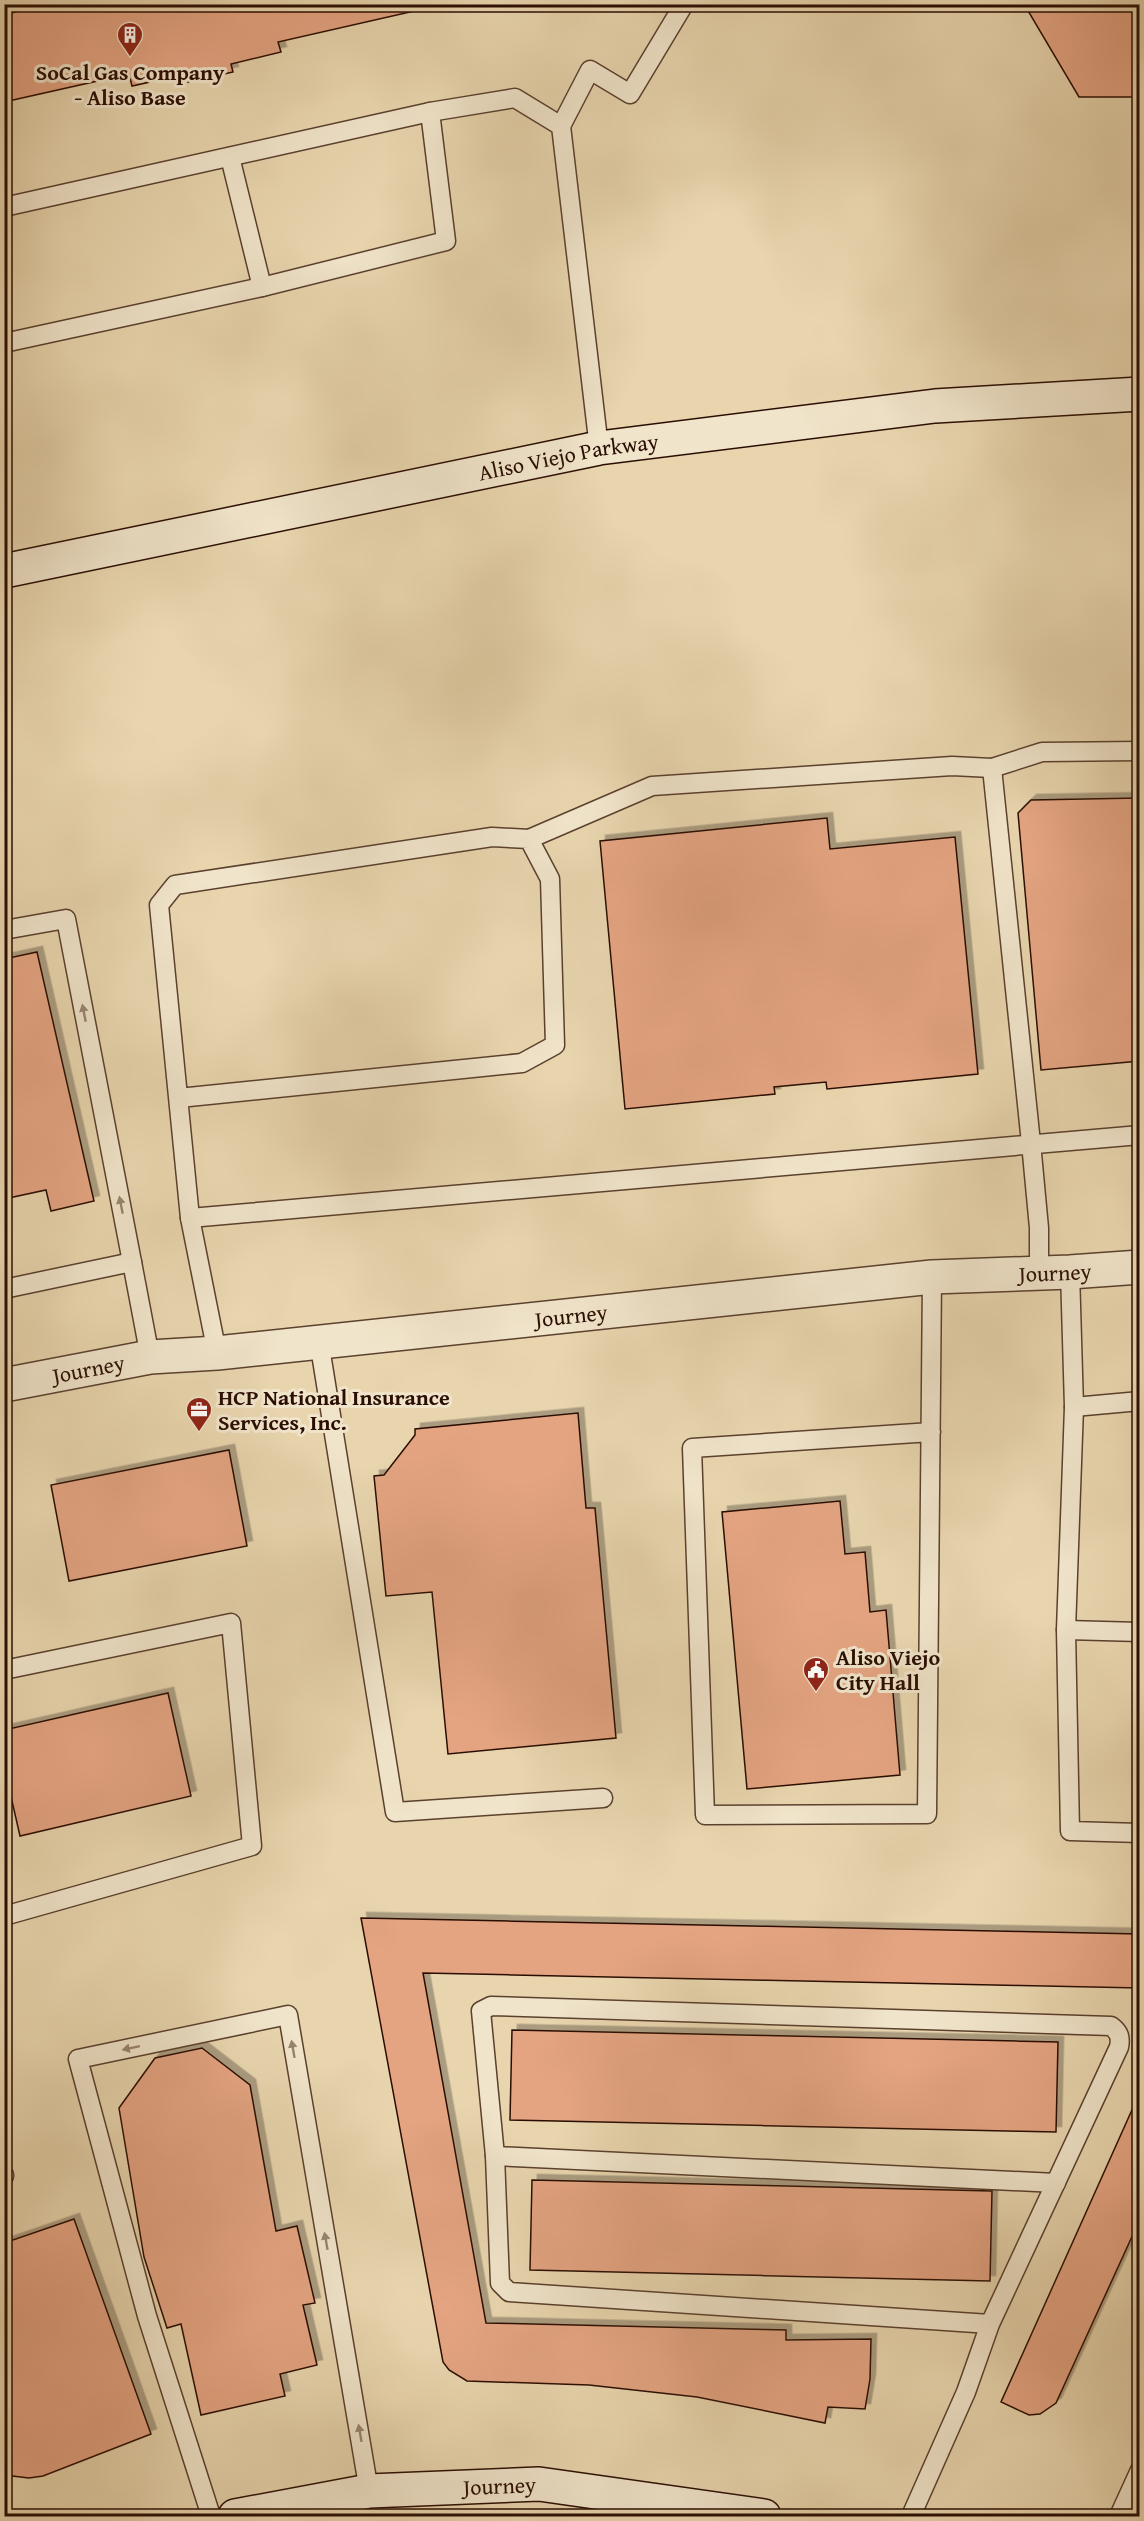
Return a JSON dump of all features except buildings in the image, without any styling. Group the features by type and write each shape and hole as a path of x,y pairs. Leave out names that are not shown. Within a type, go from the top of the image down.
{"street":[{"name":"Aliso Viejo Parkway","path":"4,571 599,448 935,406 1140,394"},
{"name":"Journey","path":"4,1385 150,1357 218,1353 932,1277 1054,1273 1140,1267"},
{"name":"Journey","path":"235,2517 369,2491 539,2484 764,2517"}],"lane":[{"path":"599,448 561,126 590,70 630,93 684,4"},
{"path":"4,207 429,112 515,98 561,126"},
{"path":"4,343 262,287 446,241 429,112"},
{"path":"230,157 262,287"},
{"path":"218,1353 190,1218 159,904 175,885 492,837 529,839 652,786 951,766 992,768 1042,752 1140,751"},
{"path":"992,768 1039,1227 1054,1273 1074,1407 1066,1630 1070,1831 1140,1833"},
{"path":"179,1098 522,1063 555,1045 550,879 529,839"},
{"path":"4,930 66,918 150,1357"},
{"path":"190,1218 1140,1135"},
{"path":"4,1289 132,1262"},
{"path":"931,1432 692,1448 705,1815 927,1814 931,1432 932,1277"},
{"path":"319,1341 395,1812 603,1798"},
{"path":"1074,1407 1140,1401"},
{"path":"4,1670 231,1623 252,1846 4,1916"},
{"path":"1066,1630 1140,1632"},
{"path":"911,2517 966,2392 990,2324 1119,2047 1119,2035 1111,2026 491,2006 481,2011 495,2156 500,2283 509,2292 990,2324"},
{"path":"211,2517 147,2316 78,2059 288,2015 369,2491"},
{"path":"495,2156 1056,2183"},
{"path":"1119,2517 1140,2470"}],"place":[{"name":"SoCal Gas Company - Aliso Base","path":"130,58"},
{"name":"HCP National Insurance Services, Inc.","path":"199,1433"},
{"name":"Aliso Viejo City Hall","path":"816,1693"}]}
